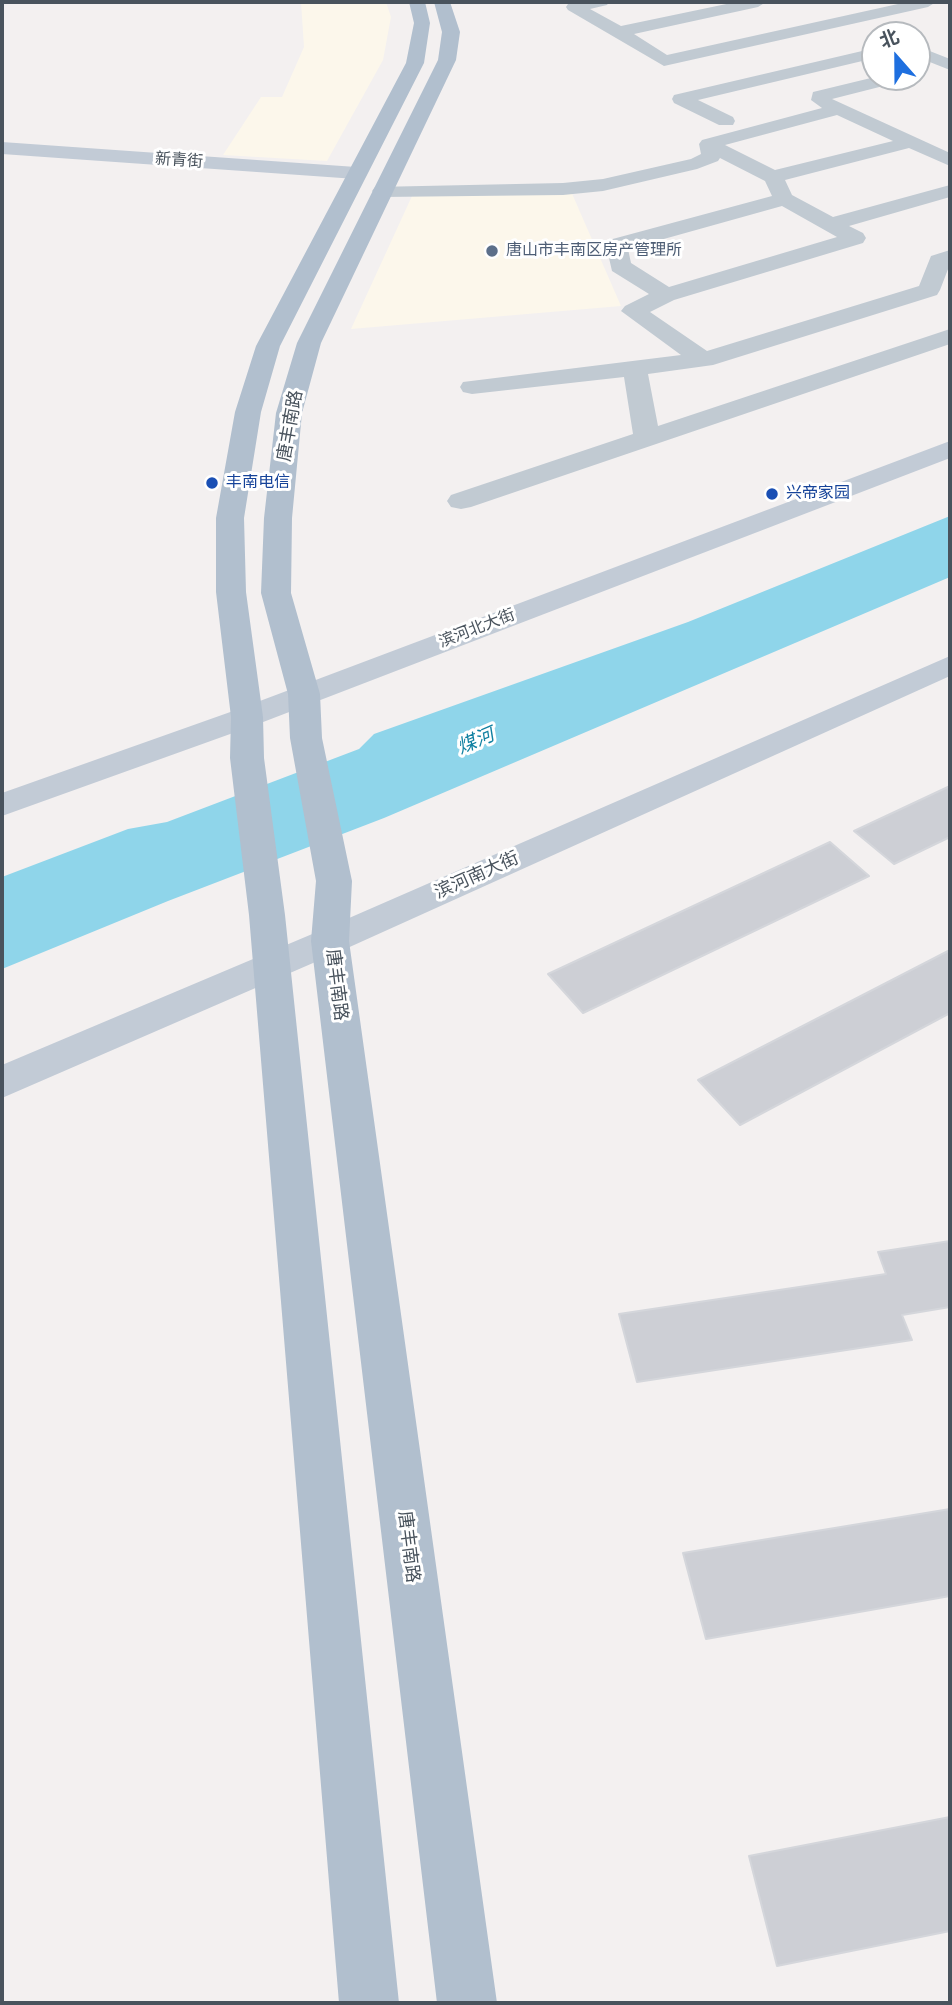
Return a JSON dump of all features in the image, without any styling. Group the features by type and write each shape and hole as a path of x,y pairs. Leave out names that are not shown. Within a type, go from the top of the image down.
{"main road":[{"path":"369,2003 267,915 247,758 247,718 231,592 230,518 248,412 268,346 415,63 422,23 417,2"},
{"name":"唐丰南路","path":"442,2 451,32 447,60 309,343 289,413 278,518 276,593 304,694 306,737 334,881 330,942 467,2003"}],"street":[{"path":"601,2 574,8 619,32 664,61 928,2"},
{"path":"619,32 758,2"},
{"path":"845,20 861,27"},
{"path":"744,43 803,70"},
{"path":"726,121 681,99 861,56"},
{"path":"931,57 950,65"},
{"path":"931,69 950,65"},
{"path":"861,86 821,96 820,100 950,160"},
{"path":"709,144 839,109"},
{"path":"774,177 911,142"},
{"path":"382,191 563,189 603,185 696,163 711,157 709,144"},
{"path":"704,360 633,311 667,295 855,239 784,199 774,177 709,144"},
{"name":"新青街","path":"2,149 356,173"},
{"path":"832,224 950,191"},
{"path":"667,295 620,266 617,245 784,199"},
{"path":"472,387 704,360 929,290 939,261 950,257"},
{"path":"460,501 950,336"},
{"path":"635,368 647,438"},
{"name":"滨河北大街","path":"2,805 247,718 950,449"},
{"name":"滨河南大街","path":"2,1082 330,942 950,665"}],"shaded area":[{"path":"301,2 386,2 391,17 383,60 327,161 223,155 261,97 282,97 304,47"},
{"name":"唐山市丰南区房产管理所","path":"570,189 621,306 351,329 412,196"}],"water":[{"name":"煤河","path":"950,516 950,577 384,818 168,901 2,969 2,877 128,829 167,822 359,749 374,734 688,622"}],"building":[{"path":"950,786 950,837 894,864 854,831"},
{"path":"830,842 869,876 583,1013 548,974"},
{"path":"950,950 950,1013 740,1125 698,1080"},
{"path":"950,1241 950,1307 902,1315 912,1340 637,1382 619,1314 886,1274 878,1252"},
{"path":"950,1509 950,1596 706,1639 683,1553"},
{"path":"950,1817 950,1931 777,1966 749,1856"}],"place":[{"name":"唐山市丰南区房产管理所","path":"492,251"},
{"name":"丰南电信","path":"212,483"},
{"name":"兴帝家园","path":"772,494"}]}
